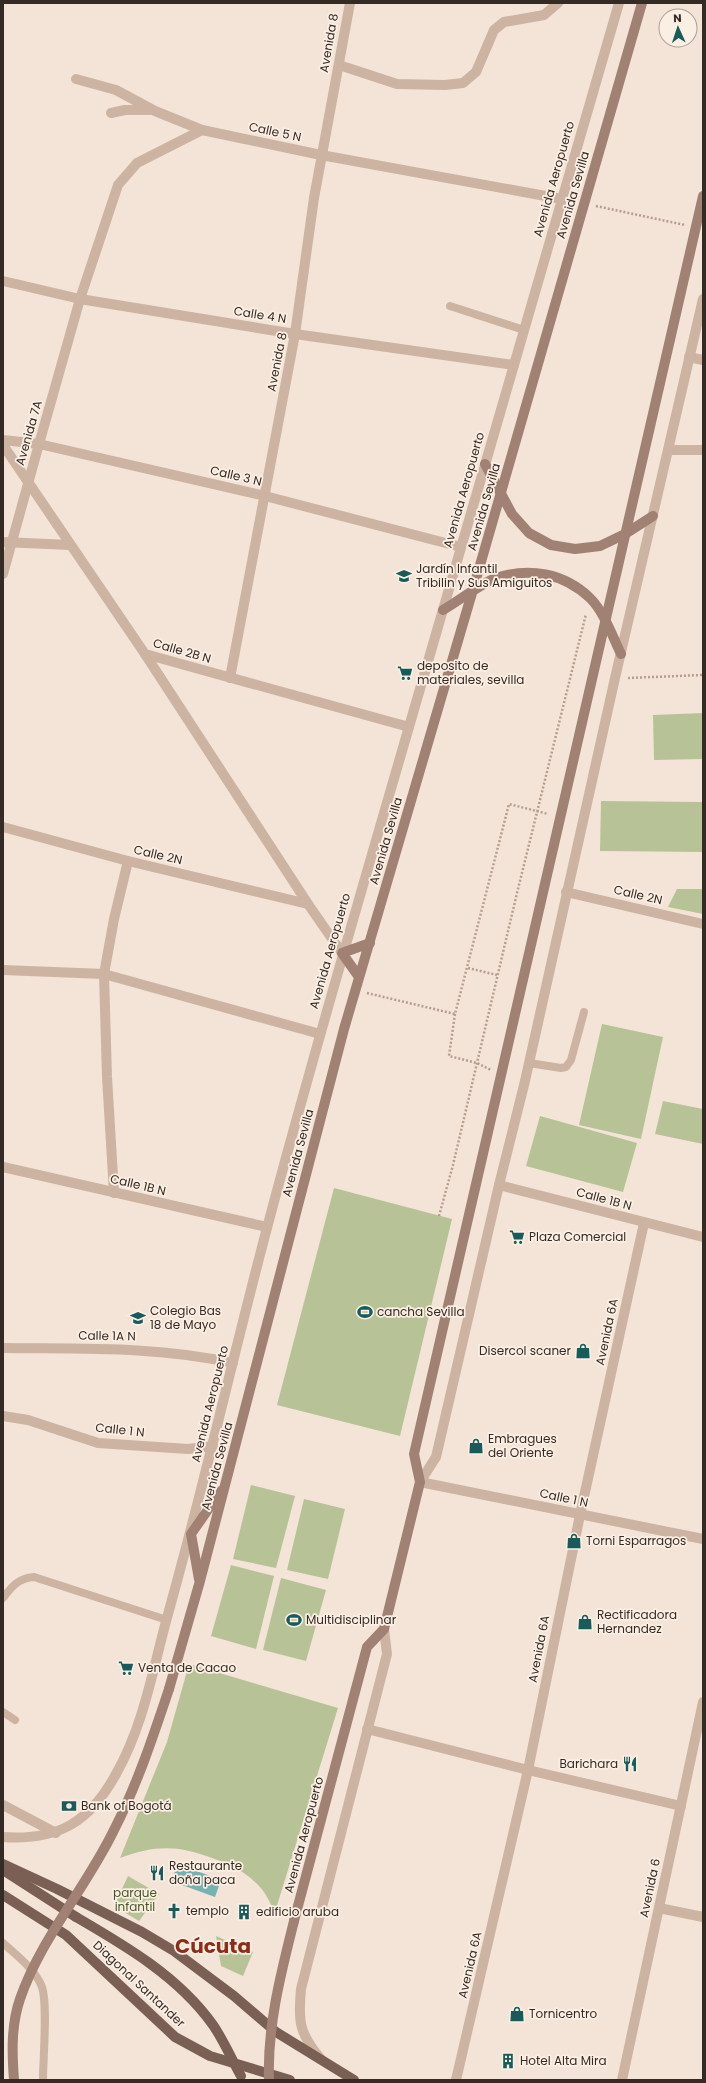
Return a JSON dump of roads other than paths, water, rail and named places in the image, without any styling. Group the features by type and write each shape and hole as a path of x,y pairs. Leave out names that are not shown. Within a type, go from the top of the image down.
{"main road":[{"path":"633,3 640,8"},
{"name":"Avenida Sevilla","path":"14,2080 12,2050 19,2000 48,1940 114,1831 136,1784 169,1689 200,1581 344,1029 472,593 640,8"},
{"path":"420,1482 414,1454 703,196"},
{"path":"485,464 512,514 529,533 551,544 575,549 600,546 625,534 653,516"},
{"path":"443,610 494,579 520,572 546,573 570,582 590,598 606,622 621,654"},
{"path":"359,977 342,953 370,943"},
{"name":"Avenida Aeropuerto","path":"269,2080 270,2043 274,2008 294,1921 367,1647 384,1629 420,1482"},
{"path":"200,1581 191,1534 225,1484"},
{"path":"3,1864 142,1932 174,1951 234,1996 276,2032 354,2080"},
{"path":"3,1870 76,1918 125,1946 173,1983 213,2025 242,2080"},
{"name":"Diagonal Santander","path":"3,1895 66,1935 175,2036 210,2056 290,2080"}],"street":[{"name":"Avenida 8","path":"230,678 295,334 321,155 350,3"},
{"path":"339,65 397,84 445,85 463,83 476,72 489,40 498,25 504,22 544,15 552,10 558,3"},
{"name":"Avenida Aeropuerto","path":"3,1837 14,1838 56,1833 72,1825 91,1811 116,1775 134,1738 146,1702 191,1534 267,1227 342,953 619,3"},
{"name":"Calle 5 N","path":"76,79 116,90 156,111 202,130 321,155 562,199"},
{"path":"111,113 125,110 156,111"},
{"path":"80,299 118,186 137,163 202,130"},
{"name":"Calle 4 N","path":"3,281 80,299 295,334 514,365"},
{"name":"Avenida 7A","path":"3,574 7,543 28,484 40,444 80,299"},
{"name":"Avenida Aeropuerto","path":"420,1482 436,1457 529,1063 566,892 703,299"},
{"path":"690,357 703,360"},
{"name":"Calle 3 N","path":"3,440 40,444 265,496 461,547"},
{"name":"Calle 2B N","path":"3,445 28,484 145,654 409,727"},
{"path":"668,450 703,450"},
{"path":"7,543 70,545"},
{"path":"145,654 308,904 342,953"},
{"name":"Calle 2N","path":"3,827 128,861 308,904"},
{"path":"114,1193 107,1077 104,974 114,919 128,861"},
{"name":"Calle 2N","path":"566,892 703,924"},
{"path":"3,970 104,974 320,1034"},
{"name":"Calle 1B N","path":"3,1167 267,1227"},
{"name":"Calle 1B N","path":"499,1185 703,1237"},
{"name":"Avenida 6A","path":"456,2080 528,1770 580,1515 644,1223"},
{"name":"Calle 1A N","path":"3,1348 149,1350 198,1356 233,1363"},
{"name":"Calle 1 N","path":"3,1416 28,1420 98,1443 188,1449 213,1446"},
{"name":"Calle 1 N","path":"420,1482 703,1539"},
{"name":"Avenida Aeropuerto","path":"324,2062 306,2042 298,2016 301,1989 386,1654 384,1629"},
{"name":"Avenida 6","path":"625,2079 659,1908 701,1720 703,1702"},
{"path":"367,1729 528,1770 681,1806"},
{"path":"3,1805 56,1833"},
{"path":"659,1908 703,1917"}],"lane":[{"path":"450,306 524,330"},
{"path":"529,1063 561,1068 566,1067 572,1060 584,1012"},
{"path":"3,1598 15,1583 22,1579 34,1577 167,1620"},
{"path":"3,1712 15,1720"},
{"path":"3,1943 25,1963 42,1987 44,2000 43,2080"}],"water":[{"path":"178,1864 221,1880 215,1897 171,1881"}],"place":[{"name":"Jardín Infantil Tribilin y Sus Amiguitos","path":"404,576"},
{"name":"deposito de materiales, sevilla","path":"405,673"},
{"name":"Plaza Comercial","path":"517,1237"},
{"name":"cancha Sevilla","path":"365,1312"},
{"name":"Colegio Bas 18 de Mayo","path":"138,1318"},
{"name":"Disercol scaner","path":"583,1351"},
{"name":"Embragues del Oriente","path":"476,1446"},
{"name":"Torni Esparragos","path":"574,1541"},
{"name":"Multidisciplinar","path":"294,1620"},
{"name":"Rectificadora Hernandez","path":"585,1622"},
{"name":"Venta de Cacao","path":"126,1668"},
{"name":"Barichara","path":"630,1764"},
{"name":"Bank of Bogotá","path":"69,1806"},
{"name":"Restaurante doña paca","path":"157,1873"},
{"name":"templo","path":"174,1911"},
{"name":"edificio aruba","path":"244,1912"},
{"name":"Tornicentro","path":"517,2014"},
{"name":"Hotel Alta Mira","path":"508,2061"}],"district":[{"name":"Cúcuta","path":"213,1946"}],"park label":[{"name":"parque infantil","path":"135,1900"}]}
